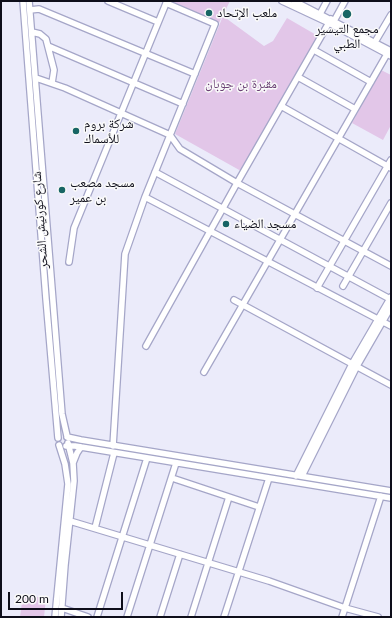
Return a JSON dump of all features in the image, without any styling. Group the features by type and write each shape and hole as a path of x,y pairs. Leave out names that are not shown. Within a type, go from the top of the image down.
{"street":[{"name":"شارع كورنيش الشحر","path":"23,1 58,438"},
{"name":"شارع كورنيش الشحر","path":"29,1 62,414 67,436"},
{"path":"108,1 158,22"},
{"path":"282,1 332,21 375,42 390,53"},
{"path":"294,1 390,53"},
{"path":"307,7 311,1"},
{"path":"320,14 327,1"},
{"path":"146,346 281,106 345,1"},
{"path":"69,262 74,228 166,2 215,24 145,197 125,254 113,446"},
{"path":"30,10 39,9 195,74"},
{"path":"375,42 391,15"},
{"path":"32,32 40,34 46,39 54,70 52,84"},
{"path":"48,46 183,104"},
{"path":"314,50 371,82"},
{"path":"204,372 338,138 390,53"},
{"path":"298,77 355,109"},
{"path":"36,78 121,112 170,135 180,149 237,183 391,266"},
{"path":"281,106 389,167"},
{"path":"34,147 41,146"},
{"path":"317,288 389,167 391,160"},
{"path":"155,172 390,298 299,476"},
{"path":"145,197 391,326"},
{"path":"343,286 391,203"},
{"path":"46,299 53,297"},
{"path":"234,300 391,384"},
{"path":"380,320 391,307"},
{"path":"61,617 62,565 68,484 65,464 58,442 58,438 62,435 113,446 391,491"},
{"path":"55,617 70,521 74,481 73,463 67,436"},
{"path":"59,445 81,447 391,498"},
{"path":"73,463 76,453 81,447"},
{"path":"95,528 114,453"},
{"path":"97,617 147,458"},
{"path":"127,617 176,463"},
{"path":"172,478 259,507"},
{"path":"224,617 269,478"},
{"path":"367,494 369,487"},
{"path":"342,617 381,496"},
{"path":"191,617 229,497"},
{"path":"70,521 180,554 345,608 378,617"},
{"path":"160,617 180,554"},
{"path":"62,608 88,617"}],"green space":[{"name":"ملعب الإتحاد","path":"230,1 219,23 169,2"},
{"name":"مقبرة بن جوبان","path":"223,16 264,46 273,41 287,18 318,36 241,171 175,134"},
{"path":"381,70 391,75 391,125 383,140 352,123"},
{"path":"23,595 46,598 44,617 20,617"}],"place":[{"name":"ملعب الإتحاد","path":"209,13"},
{"name":"مجمع التيسير الطبي","path":"347,14"},
{"name":"شركة بروم للأسماك","path":"76,131"},
{"name":"مسجد مصعب بن عمير","path":"62,190"},
{"name":"مسجد الضياء","path":"226,224"}]}
